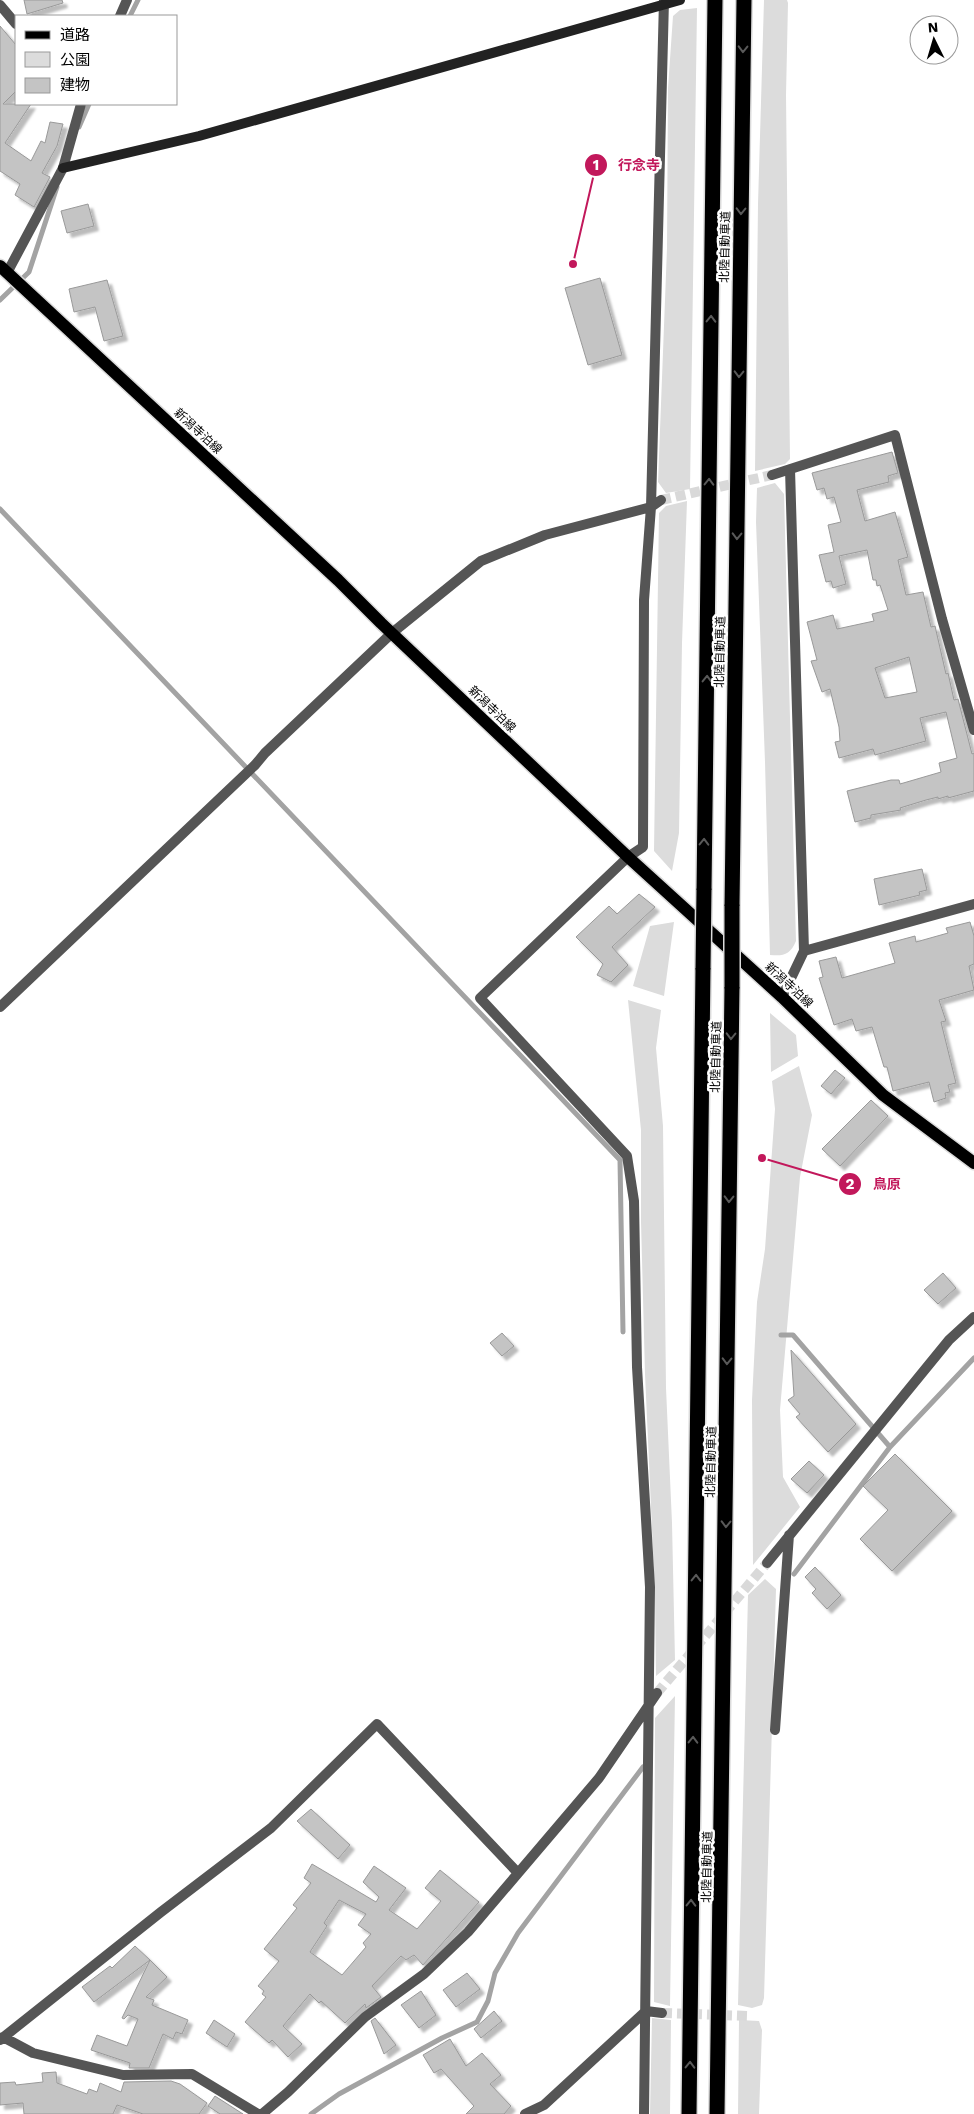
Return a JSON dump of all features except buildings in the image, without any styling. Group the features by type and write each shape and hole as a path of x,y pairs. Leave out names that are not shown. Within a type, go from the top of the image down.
{"highway":[{"name":"北陸自動車道","path":"689,2114 715,0"},
{"name":"北陸自動車道","path":"718,2114 744,0"}],"main road":[{"name":"新潟寺泊線","path":"4,269 338,580 628,857 782,997 883,1095 974,1163"}],"street":[{"path":"120,15 127,0"},
{"path":"63,168 223,129 664,2 680,0"},
{"path":"644,2114 649,1810 650,1587 637,1367 634,1201 628,1156 480,998 628,857 642,847 644,600 651,507 664,2"},
{"path":"0,5 15,23"},
{"path":"4,269 63,168 81,105"},
{"path":"772,475 895,435 942,619 974,730"},
{"path":"782,997 804,951 790,469"},
{"path":"0,1007 392,633 481,561 545,535 651,507 661,500"},
{"path":"804,951 974,904"},
{"path":"768,1563 949,1340 974,1317"},
{"path":"775,1730 789,1535"},
{"path":"262,2114 288,2092 365,2018 431,1968 468,1932 599,1778 657,1694"},
{"path":"258,2114 192,2074 123,2075 33,2053 2,2038 271,1828 378,1724 518,1873"},
{"path":"525,2114 544,2105 646,2011 662,2013"}],"green space":[{"path":"764,0 787,0 788,3 786,95 790,459 785,464 755,471 758,204"},
{"path":"697,8 690,489 666,493 658,482 667,248 668,88 673,16 680,10"},
{"path":"775,483 784,494 796,941 789,952 783,955 770,955 756,522 757,488"},
{"path":"687,501 682,643 679,833 672,871 654,851 659,513 666,506"},
{"path":"674,922 664,996 633,986 650,926"},
{"path":"628,1000 661,1010 656,1048 663,1126 666,1388 672,1523 675,1660 656,1676 655,1596 645,1374 641,1222 641,1130"},
{"path":"770,1013 796,1035 798,1056 771,1072"},
{"path":"799,1066 812,1115 800,1177 780,1410 783,1477 800,1507 753,1565 752,1400 757,1302 765,1249 775,1109 772,1081"},
{"path":"765,1579 776,1589 764,1998 762,2005 752,2008 738,2005 748,1595"},
{"path":"675,1696 670,2006 654,2002 655,1718"},
{"path":"652,2018 671,2020 670,2114 650,2114"},
{"path":"739,2020 759,2021 762,2030 759,2114 738,2114"}],"waterway":[{"path":"130,15 138,0"},
{"path":"79,127 89,105"},
{"path":"0,300 29,272 57,187"},
{"path":"0,509 620,1160 623,1332"},
{"path":"781,1335 793,1335 890,1447"},
{"path":"794,1574 890,1447 974,1358"},
{"path":"311,2114 339,2094 442,2038 477,2022 488,2001 495,1973 518,1933 643,1767"}],"tunnel":[{"path":"661,500 772,475"},
{"path":"657,1693 767,1563"},
{"path":"662,2013 750,2016"}],"place":[{"name":"行念寺","path":"573,264"},
{"name":"鳥原","path":"762,1158"}]}
